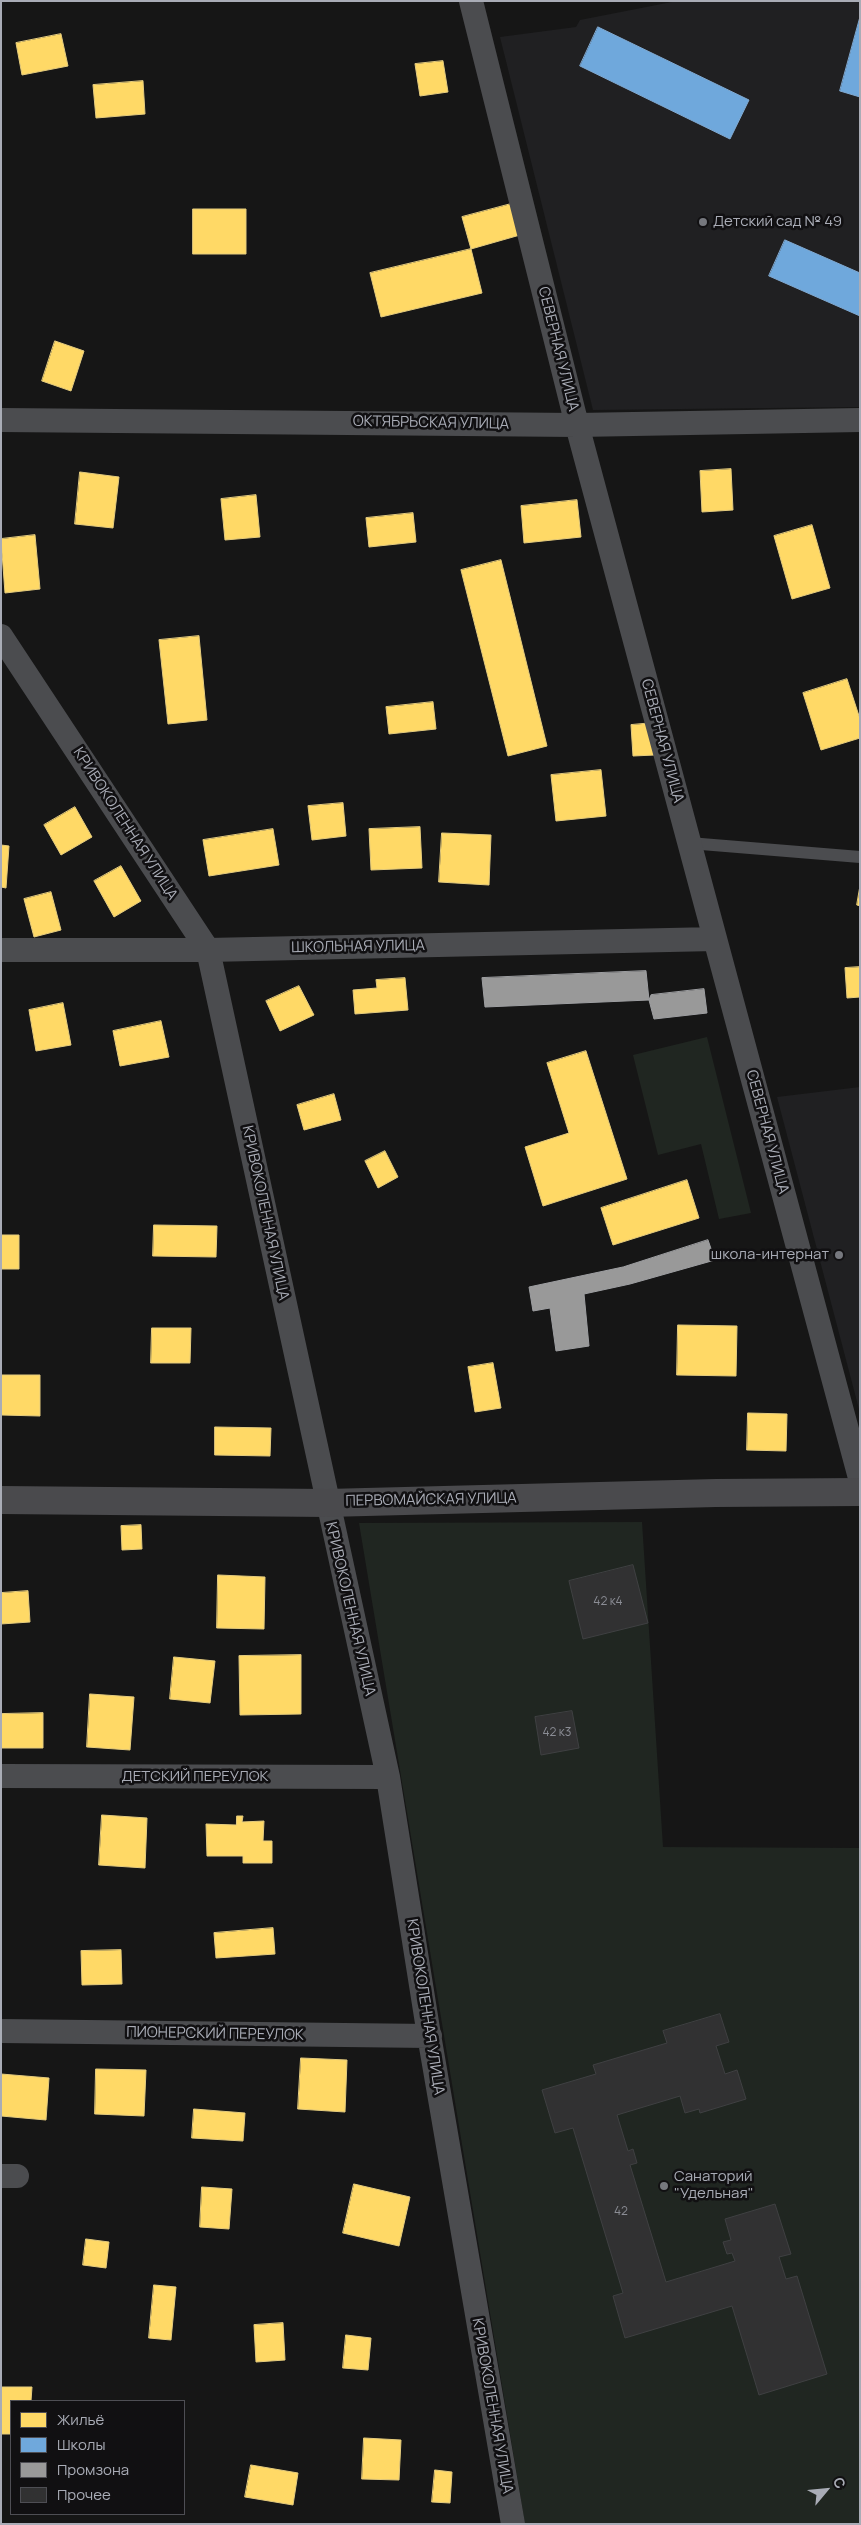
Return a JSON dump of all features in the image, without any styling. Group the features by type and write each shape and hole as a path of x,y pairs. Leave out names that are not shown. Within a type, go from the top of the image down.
{"main road":[{"name":"ПЕРВОМАЙСКАЯ УЛИЦА","path":"1,1500 327,1503 716,1493 860,1492"}],"street":[{"name":"СЕВЕРНАЯ УЛИЦА","path":"471,1 576,425 860,1478"},
{"name":"ОКТЯБРЬСКАЯ УЛИЦА","path":"1,420 576,425 860,420"},
{"name":"КРИВОКОЛЕННАЯ УЛИЦА","path":"1,636 208,950 388,1777 513,2524"},
{"name":"ШКОЛЬНАЯ УЛИЦА","path":"1,950 208,950 715,939"},
{"name":"ДЕТСКИЙ ПЕРЕУЛОК","path":"1,1776 388,1777"},
{"name":"ПИОНЕРСКИЙ ПЕРЕУЛОК","path":"1,2031 430,2036"}],"lane":[{"path":"689,843 860,857"}],"shaded area":[{"name":"Детский сад № 49","path":"677,1 860,1 860,407 593,410 500,37 576,27 580,20"},
{"path":"707,1037 751,1213 719,1219 701,1144 658,1155 633,1055"},
{"name":"школа-интернат","path":"860,1087 860,1413 777,1097"},
{"name":"Санаторий \"Удельная\"","path":"642,1522 663,1847 860,1848 860,2524 525,2524 359,1523"}],"building: Жильё":[{"path":"61,34 68,66 22,75 16,43"},
{"path":"443,61 448,92 420,96 415,64"},
{"path":"143,81 145,114 96,118 93,85"},
{"path":"511,204 520,235 471,249 462,217"},
{"path":"193,209 246,209 246,254 193,254"},
{"path":"471,249 482,293 381,317 370,273"},
{"path":"55,341 84,351 71,391 42,381"},
{"path":"731,469 733,510 702,512 700,471"},
{"path":"80,472 119,477 113,528 75,524"},
{"path":"256,495 260,537 225,540 221,499"},
{"path":"577,500 581,537 524,543 521,506"},
{"path":"413,513 416,542 369,547 366,518"},
{"path":"812,525 830,588 792,599 774,536"},
{"path":"35,535 40,589 5,593 1,539"},
{"path":"501,560 547,746 508,756 461,570"},
{"path":"199,636 207,720 168,724 159,640"},
{"path":"847,679 860,719 860,738 821,750 803,693"},
{"path":"433,702 436,729 389,734 386,707"},
{"path":"653,723 655,755 633,756 631,725"},
{"path":"601,770 606,816 556,821 551,775"},
{"path":"343,803 346,836 312,840 308,806"},
{"path":"75,807 92,837 61,855 44,825"},
{"path":"420,827 422,868 371,870 369,829"},
{"path":"273,829 279,865 209,876 203,840"},
{"path":"442,833 491,835 489,885 439,882"},
{"path":"1,845 9,846 6,888 1,887"},
{"path":"121,866 141,901 114,917 94,881"},
{"path":"860,886 860,906 857,905"},
{"path":"51,892 61,930 34,937 24,899"},
{"path":"860,967 860,997 847,998 845,968"},
{"path":"405,978 408,1010 355,1014 353,990 377,988 376,980"},
{"path":"299,986 314,1015 280,1031 266,1001"},
{"path":"63,1003 71,1045 36,1051 29,1010"},
{"path":"161,1021 169,1057 120,1066 113,1031"},
{"path":"586,1051 627,1179 543,1206 525,1147 569,1133 547,1063"},
{"path":"334,1094 341,1120 304,1130 297,1105"},
{"path":"385,1151 398,1177 378,1188 365,1161"},
{"path":"687,1180 699,1218 613,1245 601,1208"},
{"path":"154,1225 217,1226 216,1257 153,1256"},
{"path":"1,1235 19,1235 19,1269 1,1269"},
{"path":"678,1325 737,1326 736,1376 677,1375"},
{"path":"152,1328 191,1328 190,1363 151,1363"},
{"path":"493,1363 501,1408 475,1412 468,1367"},
{"path":"1,1375 40,1375 40,1416 1,1415"},
{"path":"748,1413 787,1414 786,1451 747,1450"},
{"path":"215,1427 271,1428 270,1456 215,1455"},
{"path":"141,1525 142,1549 122,1550 121,1526"},
{"path":"218,1575 265,1577 264,1629 217,1628"},
{"path":"28,1591 30,1622 1,1624 1,1593"},
{"path":"301,1655 301,1714 240,1715 239,1656"},
{"path":"174,1657 215,1661 210,1703 170,1699"},
{"path":"90,1694 134,1697 130,1750 87,1747"},
{"path":"43,1713 43,1748 1,1748 1,1714"},
{"path":"102,1815 147,1818 145,1868 99,1865"},
{"path":"237,1816 243,1816 242,1822 264,1821 263,1841 272,1841 272,1863 243,1863 243,1856 207,1856 206,1824 236,1825"},
{"path":"273,1928 275,1954 216,1958 214,1933"},
{"path":"121,1950 122,1984 82,1985 81,1951"},
{"path":"301,2058 347,2060 345,2112 298,2109"},
{"path":"96,2069 146,2070 144,2116 95,2114"},
{"path":"1,2074 49,2078 46,2120 1,2116"},
{"path":"194,2109 245,2113 243,2141 192,2138"},
{"path":"354,2184 410,2197 399,2246 343,2233"},
{"path":"202,2187 232,2189 229,2229 200,2227"},
{"path":"86,2239 109,2242 106,2268 83,2265"},
{"path":"154,2285 176,2287 171,2340 149,2338"},
{"path":"283,2323 285,2360 256,2362 254,2325"},
{"path":"346,2335 371,2338 368,2370 343,2368"},
{"path":"1,2387 32,2387 31,2400 10,2400 10,2434 1,2434"},
{"path":"364,2438 401,2440 399,2480 362,2479"},
{"path":"251,2465 298,2473 293,2505 245,2497"},
{"path":"435,2470 452,2472 450,2503 432,2502"}],"building: Школы":[{"path":"860,17 860,97 840,91"},
{"path":"598,27 749,100 730,139 580,66"},
{"path":"785,240 860,273 860,316 769,276"}],"building: Промзона":[{"path":"646,971 649,1000 485,1007 482,978"},
{"path":"704,989 707,1013 654,1019 649,1000 651,995"},
{"path":"708,1240 715,1260 630,1284 584,1294 589,1346 556,1351 550,1308 533,1311 529,1287 623,1267"}],"building: Прочее":[{"path":"633,1565 648,1623 583,1639 569,1581"},
{"path":"572,1711 579,1748 541,1755 535,1717"},
{"path":"720,2014 729,2042 716,2046 725,2074 737,2070 746,2099 700,2113 699,2109 685,2113 680,2096 617,2115 628,2151 633,2149 637,2163 630,2165 666,2282 735,2261 732,2253 727,2254 723,2242 731,2240 725,2219 775,2204 791,2254 779,2257 786,2279 797,2276 827,2374 759,2395 732,2306 625,2338 613,2296 623,2293 573,2128 555,2133 542,2090 596,2074 593,2065 667,2043 663,2031"}],"place":[{"name":"Детский сад № 49","path":"703,222"},
{"name":"школа-интернат","path":"839,1255"},
{"name":"Санаторий \"Удельная\"","path":"664,2186"}]}
